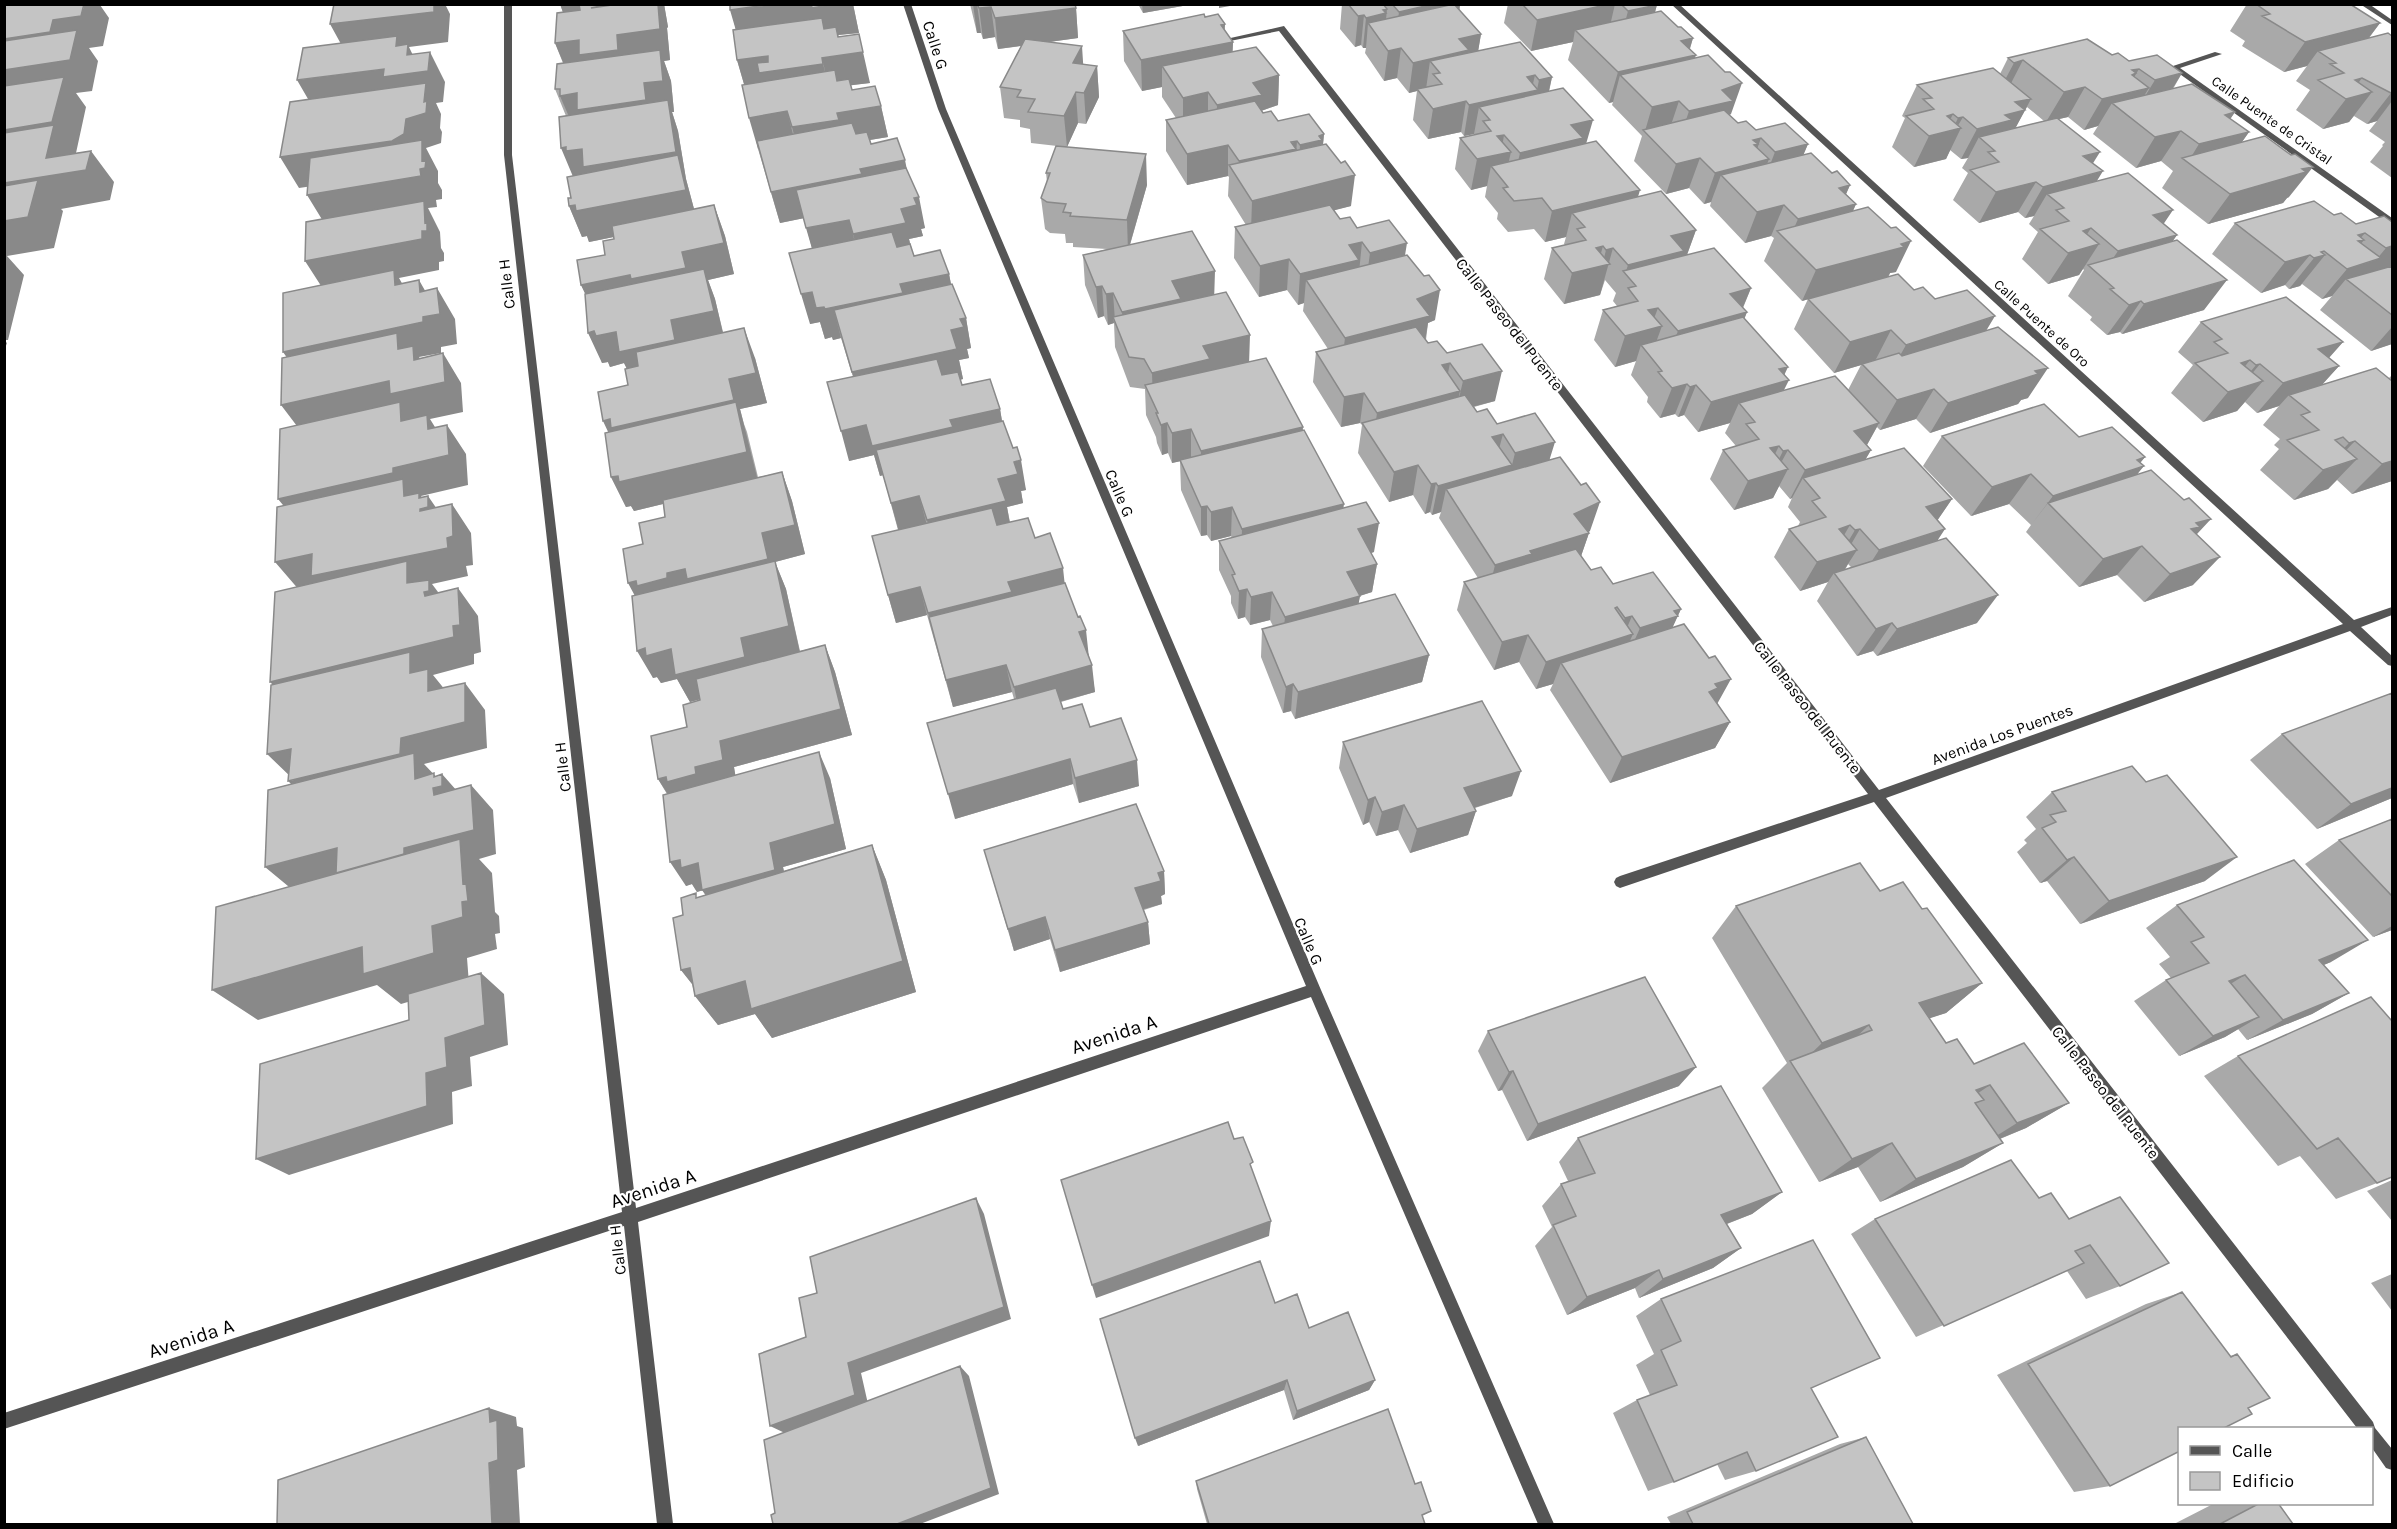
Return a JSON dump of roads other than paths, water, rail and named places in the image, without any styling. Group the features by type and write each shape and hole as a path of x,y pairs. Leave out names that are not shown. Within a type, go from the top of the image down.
{"street":[{"name":"Calle H","path":"508,4 508,155 665,1524"},
{"name":"Calle G","path":"907,4 942,109 1314,990 1546,1524"},
{"name":"Calle Puente de Oro","path":"1674,4 2392,662"},
{"path":"2363,4 2392,23"},
{"name":"Calle Paseo del Puente","path":"1230,39 1281,28 2366,1427"},
{"name":"Calle Puente de Cristal","path":"2218,54 2174,67 2392,222"},
{"name":"Avenida Los Puentes","path":"1620,882 1877,796 2392,611"},
{"name":"Avenida A","path":"4,1421 630,1218 1314,990"},
{"path":"2373,1436 2392,1462"}]}
